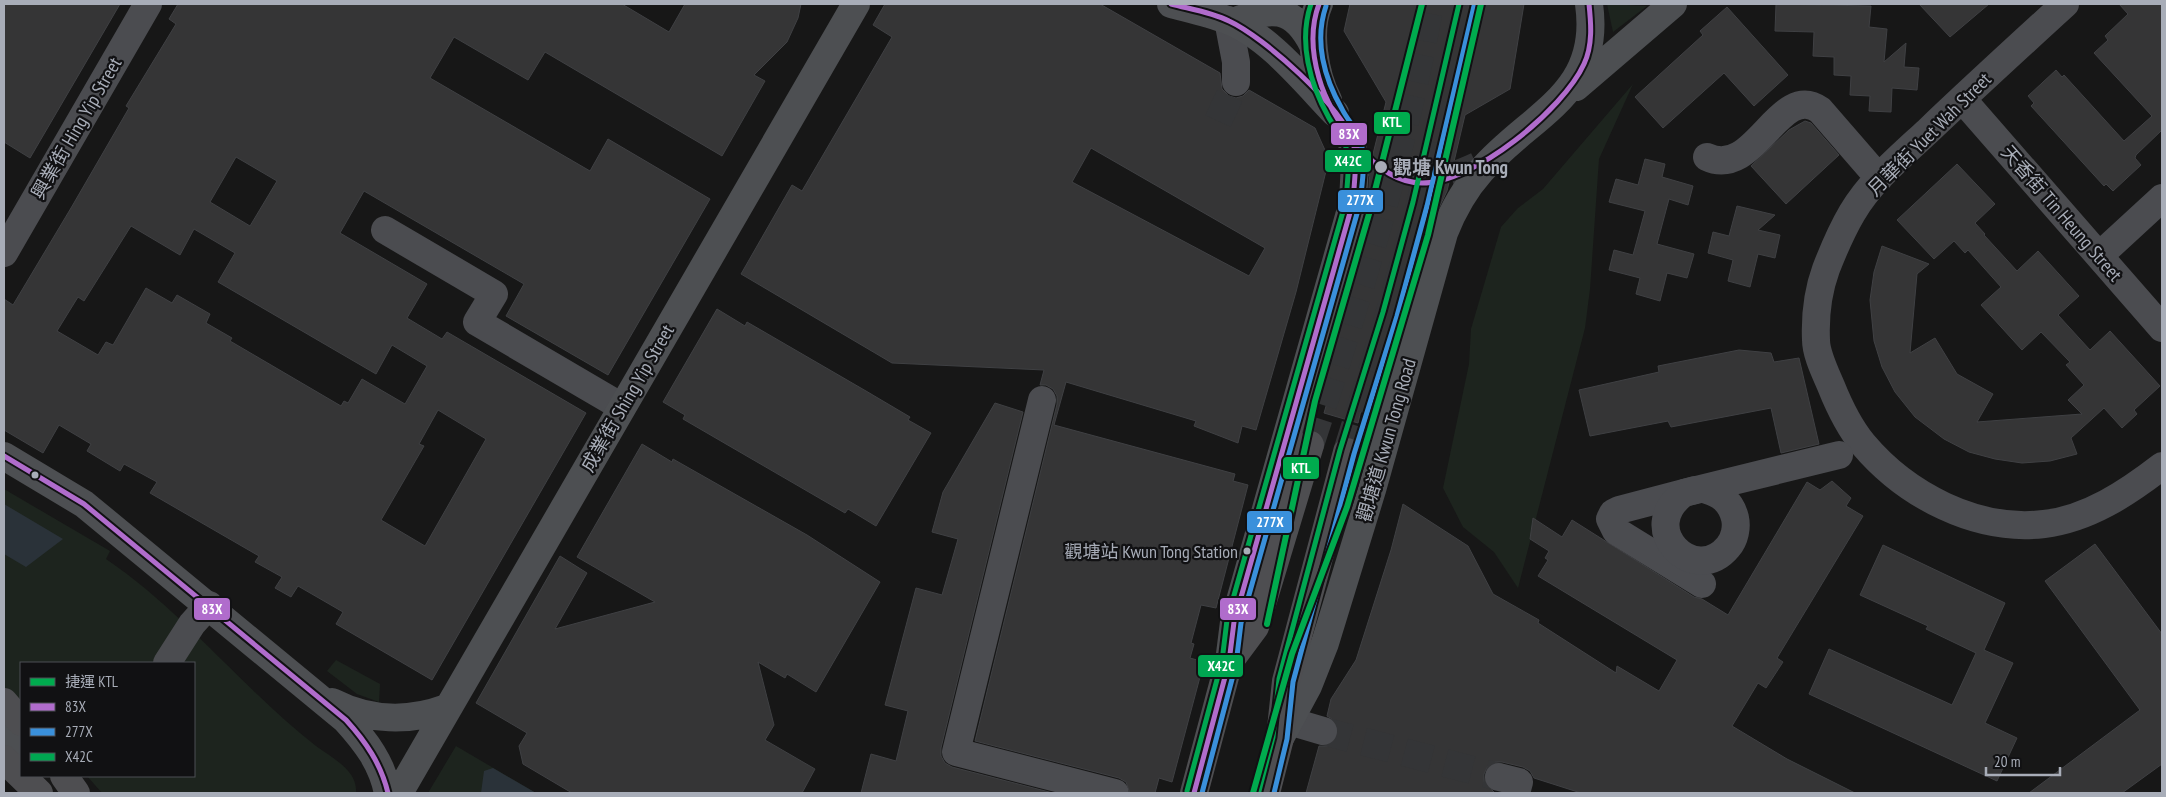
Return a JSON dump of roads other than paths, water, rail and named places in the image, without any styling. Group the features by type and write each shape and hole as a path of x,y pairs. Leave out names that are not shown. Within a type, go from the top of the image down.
{"highway":[{"path":"1194,793 1229,662 1255,627 1310,446"},
{"name":"觀塘道 Kwun Tong Road","path":"1266,793 1285,730 1286,681 1347,452"},
{"path":"4,702 20,721"},
{"path":"4,759 20,775"},
{"path":"22,777 38,793"},
{"path":"65,777 76,793"}],"main road":[{"name":"成業街 Shing Yip Street","path":"399,793 856,4"},
{"path":"1171,4 1230,21 1276,52 1335,113"},
{"path":"1313,45 1316,10 1319,4"},
{"name":"觀塘道 Kwun Tong Road","path":"1285,730 1308,686 1342,590 1375,481 1444,233 1453,209 1465,190 1491,157 1563,97 1585,62 1589,40 1589,4"},
{"path":"1563,97 1673,4"},
{"path":"1230,21 1265,13 1294,17 1305,28 1313,45 1322,90 1351,137 1372,162"},
{"path":"1229,662 1234,622 1353,202 1355,162 1351,137"},
{"path":"4,456 84,504 209,605 346,720 365,742 380,767 388,793"},
{"path":"317,695 344,708 372,716 410,717 426,715 447,708"},
{"path":"4,730 20,745"},
{"path":"49,777 63,793"}],"street":[{"name":"興業街 Hing Yip Street","path":"4,253 148,4"},
{"name":"月華街 Yuet Wah Street","path":"2065,4 1879,178 1853,212 1826,271 1818,299 1815,341 1826,375 1842,411 1863,444 1890,471 1920,493 1945,506 1986,520 2016,525 2044,524 2072,518 2098,508 2140,483 2162,466"},
{"path":"1230,21 1236,62 1236,82"},
{"name":"天香街 Tin Heung Street","path":"1962,99 2162,328"},
{"path":"1707,157 1717,162 1736,157 1746,151 1790,109 1804,103 1813,105 1820,110 1879,178"},
{"path":"2100,256 2162,198"},
{"path":"385,230 494,294 477,322 622,407"},
{"path":"1042,400 956,752 1115,793"},
{"path":"1702,584 1616,531 1610,519 1613,513 1619,510 1699,490 1707,490 1719,494 1728,502 1736,522 1735,534 1730,545 1722,553 1706,560 1689,558 1679,553 1671,544 1666,533 1665,521 1675,500 1684,493 1869,450"},
{"path":"168,662 192,624 209,605"},
{"path":"1285,730 1323,731"}],"tunnel":[{"path":"1310,445 1362,282 1393,172 1430,4"},
{"path":"1347,452 1413,230 1442,117 1467,4"},
{"path":"1218,121 1236,82"},
{"path":"1373,162 1396,178 1420,182 1462,173 1481,164"},
{"path":"1323,731 1499,777"}],"metro line":[{"name":"KTL","path":"1267,624 1315,401 1369,214 1422,4"},
{"name":"KTL","path":"1253,793 1292,654 1347,507 1428,235 1481,4"}],"place":[{"name":"觀塘 Kwun Tong","path":"1381,167"},
{"name":"觀塘站 Kwun Tong Station","path":"1247,551"}]}
